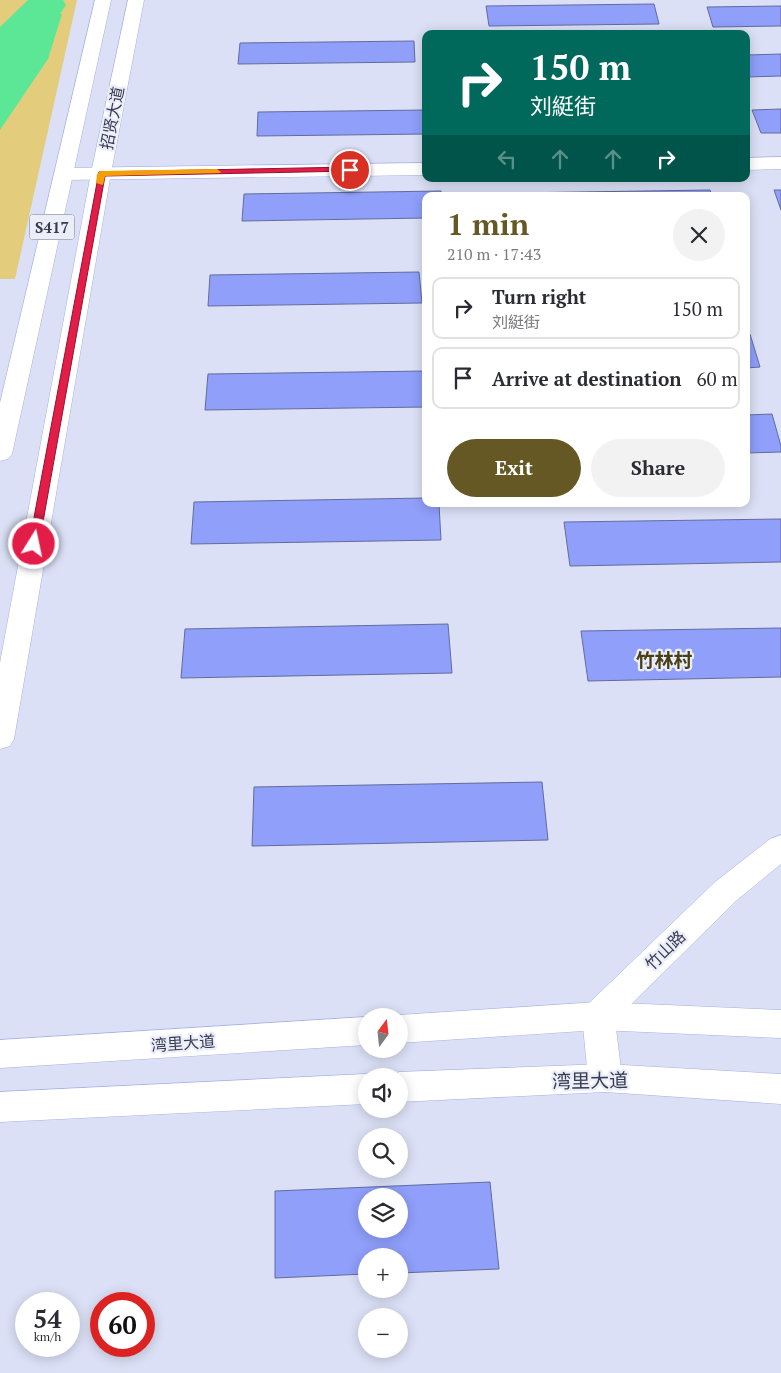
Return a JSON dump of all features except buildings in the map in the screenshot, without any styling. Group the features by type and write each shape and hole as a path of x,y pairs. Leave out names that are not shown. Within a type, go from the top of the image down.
{"main road":[{"name":"招贤大道","path":"0,454 104,0"},
{"name":"招贤大道","path":"0,739 101,174 136,0"},
{"path":"750,164 781,163"},
{"path":"64,174 422,168"},
{"name":"竹山路","path":"598,1016 726,891 781,847"},
{"path":"408,1028 598,1016 781,1024"},
{"path":"598,1016 605,1078"},
{"name":"湾里大道","path":"0,1054 358,1032"},
{"name":"湾里大道","path":"408,1088 605,1078 781,1089"},
{"path":"0,1106 358,1089"}],"shaded area":[{"path":"0,0 77,0 15,279 0,279"},
{"path":"22,13 62,14 48,59 0,130 0,32"}],"waterway":[{"path":"0,50 46,5"}],"slow traffic":[{"path":"100,183 101,174 217,172"}],"district":[{"name":"竹林村","path":"664,659"}],"route":[{"path":"34,544 101,174 350,170"}]}
